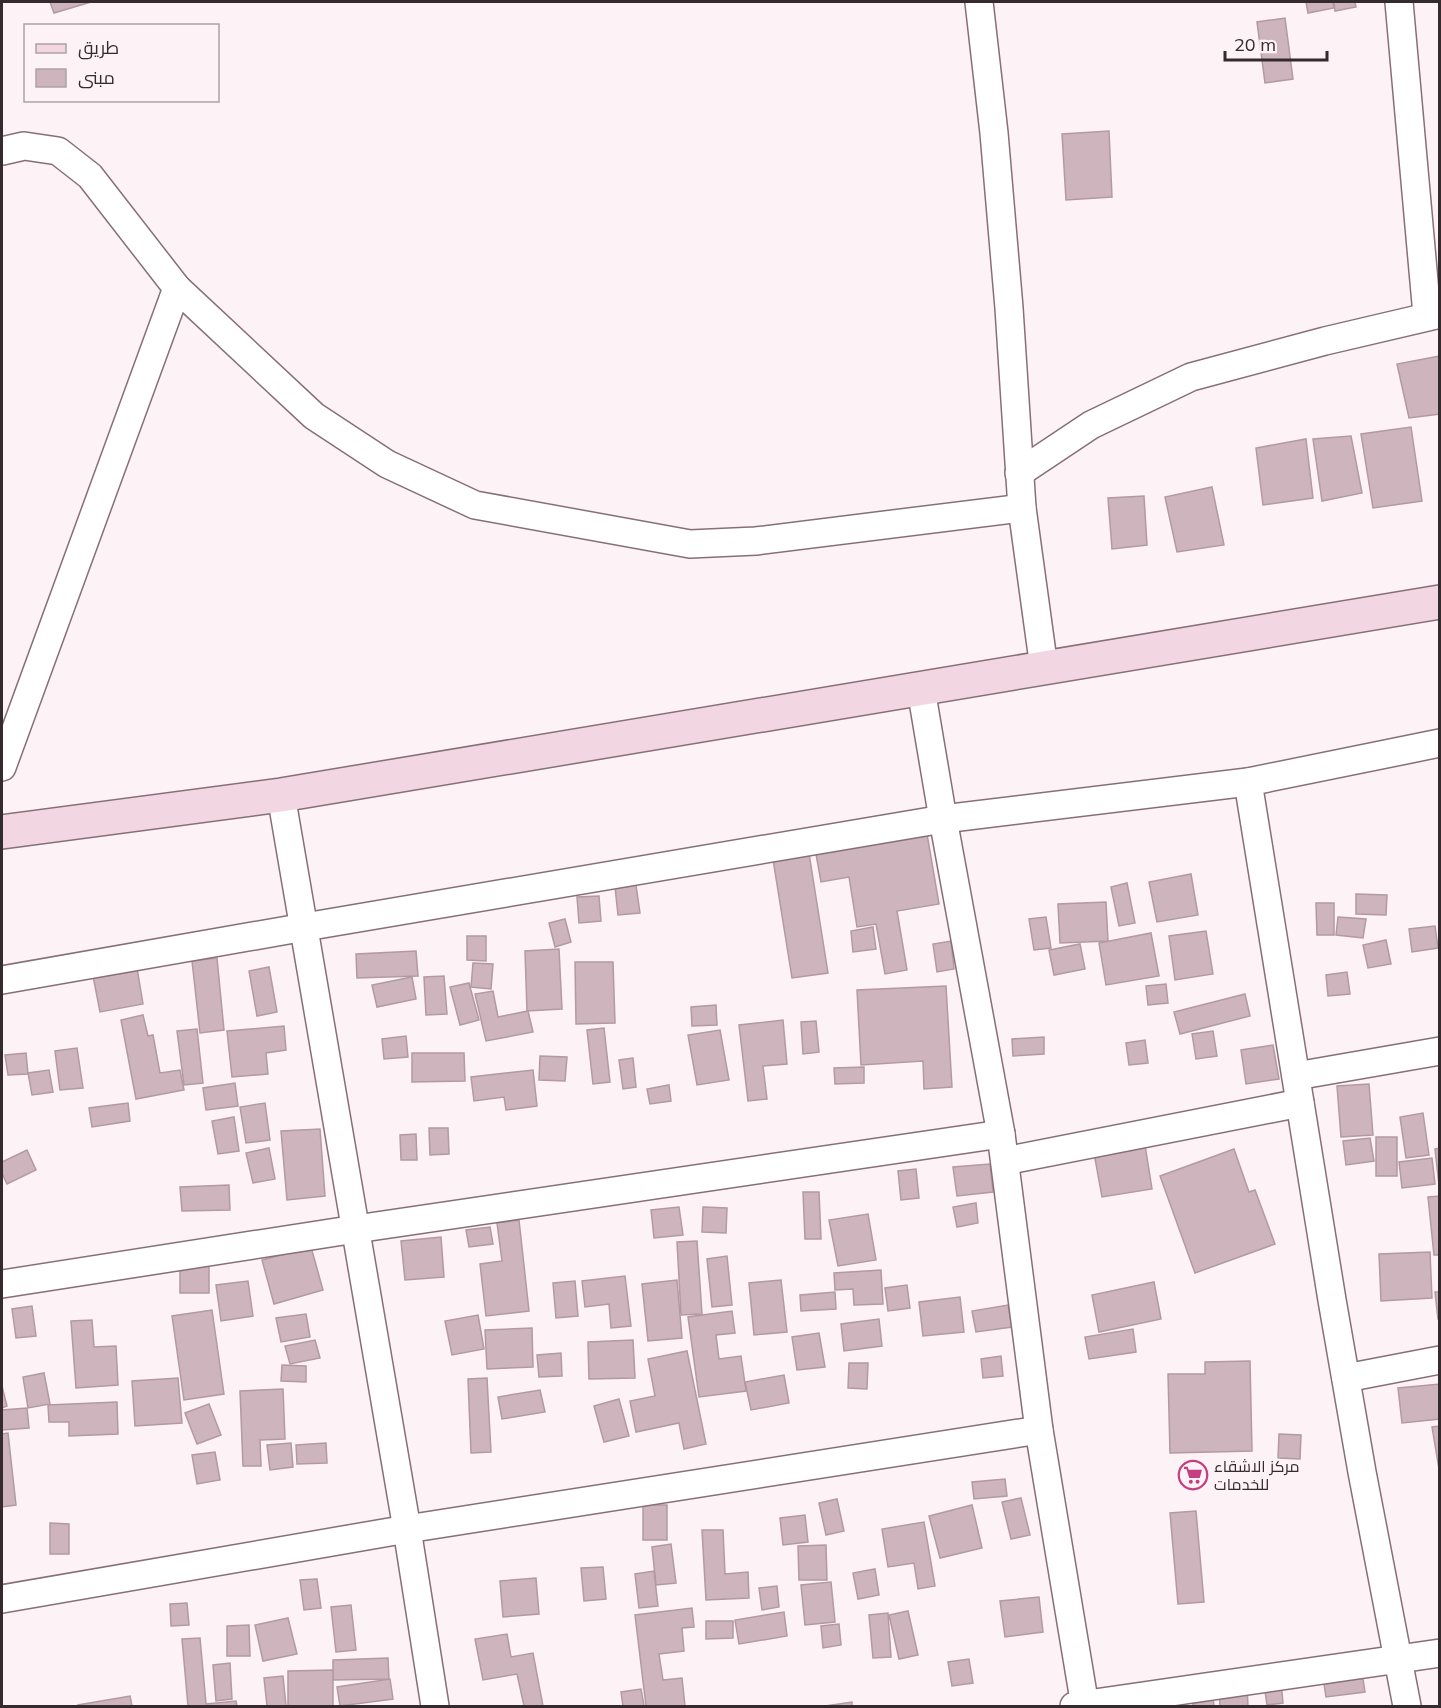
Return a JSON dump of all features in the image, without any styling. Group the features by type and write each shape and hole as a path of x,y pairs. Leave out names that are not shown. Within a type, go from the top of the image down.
{"street":[{"path":"980,2 1008,296 1022,508 1044,668"},
{"path":"1019,473 1091,425 1191,377 1433,315 1399,2"},
{"path":"2,151 24,146 58,151 90,177 177,288 314,416 387,464 475,505 690,544 756,542 1022,508"},
{"path":"2,767 177,288"},
{"path":"2,832 281,795 1440,602"},
{"path":"921,689 1001,1134 1039,1430 1081,1706 1440,1653"},
{"path":"2,980 943,819 1248,782 1440,743"},
{"path":"1248,782 1362,1472 1407,1707"},
{"path":"281,795 407,1529 435,1707"},
{"path":"1296,1076 1440,1052"},
{"path":"1005,1161 1300,1103"},
{"path":"2,1284 356,1229 1001,1134"},
{"path":"1346,1378 1440,1360"},
{"path":"2,1599 407,1529 1039,1430"}],"building":[{"path":"50,2 91,2 54,13"},
{"path":"1306,2 1333,2 1334,8 1308,13"},
{"path":"1334,2 1355,2 1356,7 1335,11"},
{"path":"1285,18 1293,79 1265,83 1257,22"},
{"path":"1109,131 1112,197 1066,200 1062,134"},
{"path":"1440,356 1440,414 1409,418 1397,364"},
{"path":"1411,427 1422,501 1373,508 1361,434"},
{"path":"1351,436 1362,493 1322,501 1313,439"},
{"path":"1306,439 1313,498 1263,505 1256,448"},
{"path":"1212,487 1224,545 1177,552 1165,497"},
{"path":"1144,496 1147,545 1112,549 1108,498"},
{"path":"927,834 939,904 897,911 907,970 885,974 876,924 857,927 849,877 821,882 816,854"},
{"path":"808,847 828,973 792,978 772,853"},
{"path":"1191,874 1198,915 1157,922 1149,882"},
{"path":"1127,883 1135,923 1119,926 1111,887"},
{"path":"636,885 640,913 618,915 615,887"},
{"path":"1356,894 1387,895 1386,915 1356,914"},
{"path":"599,896 601,921 579,923 577,897"},
{"path":"1106,902 1108,941 1060,943 1058,904"},
{"path":"1316,903 1334,903 1334,935 1317,935"},
{"path":"1046,917 1051,948 1034,950 1029,919"},
{"path":"1338,917 1366,919 1363,938 1336,935"},
{"path":"565,919 571,942 555,947 549,923"},
{"path":"1435,926 1438,948 1412,952 1409,929"},
{"path":"873,927 876,949 853,952 851,931"},
{"path":"1206,931 1213,974 1175,980 1169,936"},
{"path":"1151,933 1159,976 1106,985 1099,943"},
{"path":"467,936 486,936 486,961 467,960"},
{"path":"1386,940 1391,964 1368,968 1363,945"},
{"path":"951,941 954,969 937,972 933,944"},
{"path":"1080,944 1085,969 1054,975 1049,950"},
{"path":"559,949 562,1009 527,1011 525,951"},
{"path":"416,951 418,976 357,978 356,954"},
{"path":"217,958 224,1030 200,1033 192,961"},
{"path":"575,962 613,962 615,1023 576,1024"},
{"path":"473,963 493,964 491,989 471,987"},
{"path":"269,967 277,1012 257,1016 249,971"},
{"path":"137,968 143,1004 100,1012 93,976"},
{"path":"1347,972 1350,994 1328,996 1326,975"},
{"path":"444,976 447,1014 426,1015 424,977"},
{"path":"412,977 416,999 377,1007 372,985"},
{"path":"469,983 479,1020 460,1025 450,987"},
{"path":"1166,984 1168,1003 1148,1005 1146,986"},
{"path":"946,986 952,1087 924,1089 923,1061 861,1065 857,990"},
{"path":"493,991 498,1017 528,1011 533,1032 486,1041 475,994"},
{"path":"1245,994 1250,1016 1180,1034 1174,1012"},
{"path":"716,1005 717,1025 692,1026 691,1007"},
{"path":"143,1015 148,1036 153,1035 160,1073 180,1070 184,1090 136,1099 121,1020"},
{"path":"783,1020 787,1064 763,1066 767,1099 748,1101 739,1025"},
{"path":"816,1021 819,1052 803,1054 801,1022"},
{"path":"284,1026 286,1050 266,1053 268,1074 232,1077 227,1031"},
{"path":"604,1028 610,1082 593,1084 587,1030"},
{"path":"197,1029 203,1083 184,1085 177,1031"},
{"path":"720,1030 729,1080 697,1085 688,1035"},
{"path":"1213,1031 1217,1056 1196,1059 1192,1034"},
{"path":"406,1036 408,1057 384,1059 382,1039"},
{"path":"1044,1037 1044,1054 1013,1056 1012,1039"},
{"path":"1145,1040 1148,1063 1129,1065 1126,1043"},
{"path":"1273,1045 1279,1079 1246,1084 1241,1050"},
{"path":"77,1048 83,1088 60,1090 55,1051"},
{"path":"26,1053 28,1074 8,1075 5,1055"},
{"path":"412,1053 464,1053 465,1081 412,1082"},
{"path":"540,1056 567,1057 565,1081 539,1080"},
{"path":"633,1058 636,1087 623,1089 619,1060"},
{"path":"864,1067 864,1083 835,1084 834,1068"},
{"path":"49,1070 53,1092 32,1095 28,1073"},
{"path":"533,1070 537,1106 506,1110 504,1097 474,1101 471,1077"},
{"path":"235,1083 238,1106 206,1110 203,1088"},
{"path":"1369,1084 1373,1135 1341,1137 1337,1086"},
{"path":"669,1085 671,1101 650,1104 647,1089"},
{"path":"128,1103 130,1121 92,1127 89,1108"},
{"path":"265,1103 270,1140 246,1143 240,1107"},
{"path":"1423,1113 1429,1155 1406,1158 1400,1117"},
{"path":"234,1117 239,1151 218,1154 212,1121"},
{"path":"429,1128 448,1128 449,1154 430,1155"},
{"path":"320,1129 325,1196 287,1200 281,1131"},
{"path":"416,1134 417,1160 401,1160 400,1135"},
{"path":"1376,1137 1397,1137 1397,1176 1376,1176"},
{"path":"1370,1138 1374,1161 1346,1165 1343,1141"},
{"path":"1145,1145 1152,1189 1102,1197 1094,1153"},
{"path":"269,1148 275,1179 253,1183 246,1153"},
{"path":"1440,1148 1440,1194 1435,1149"},
{"path":"1234,1149 1249,1192 1255,1190 1275,1244 1195,1273 1160,1176"},
{"path":"27,1150 36,1170 7,1184 2,1173 2,1162"},
{"path":"1432,1158 1435,1184 1402,1188 1399,1162"},
{"path":"990,1164 993,1192 957,1196 953,1167"},
{"path":"916,1169 919,1198 901,1200 898,1171"},
{"path":"229,1185 230,1210 182,1211 180,1187"},
{"path":"803,1192 819,1192 821,1239 805,1239"},
{"path":"1440,1196 1440,1255 1434,1255 1428,1197"},
{"path":"976,1203 978,1223 957,1227 953,1207"},
{"path":"679,1207 683,1235 654,1238 651,1210"},
{"path":"703,1207 727,1208 726,1233 702,1232"},
{"path":"868,1214 876,1260 838,1266 829,1220"},
{"path":"519,1220 529,1311 486,1316 480,1264 502,1261 497,1223"},
{"path":"490,1227 493,1244 469,1247 466,1230"},
{"path":"441,1237 444,1277 405,1280 401,1241"},
{"path":"697,1241 702,1314 681,1315 677,1242"},
{"path":"311,1247 323,1290 274,1304 262,1260"},
{"path":"1430,1252 1432,1298 1381,1301 1379,1254"},
{"path":"727,1256 732,1305 712,1307 707,1259"},
{"path":"180,1266 209,1266 209,1293 180,1293"},
{"path":"881,1270 883,1304 854,1305 853,1289 835,1290 834,1273"},
{"path":"625,1276 631,1326 611,1328 609,1304 585,1307 582,1281"},
{"path":"677,1280 682,1338 648,1341 642,1284"},
{"path":"781,1280 787,1332 754,1335 749,1283"},
{"path":"248,1281 253,1316 221,1321 216,1285"},
{"path":"575,1281 578,1316 556,1318 553,1283"},
{"path":"1154,1282 1161,1319 1099,1332 1092,1295"},
{"path":"907,1285 910,1308 888,1311 885,1288"},
{"path":"835,1292 836,1309 801,1311 800,1295"},
{"path":"1435,1292 1440,1292 1440,1319 1438,1319"},
{"path":"960,1297 964,1332 923,1336 919,1302"},
{"path":"1008,1305 1012,1327 976,1332 972,1311"},
{"path":"32,1306 36,1336 16,1338 12,1309"},
{"path":"212,1310 224,1394 184,1400 172,1316"},
{"path":"732,1311 735,1333 716,1335 719,1359 741,1356 746,1391 699,1397 688,1317"},
{"path":"306,1314 310,1337 281,1342 276,1318"},
{"path":"478,1315 484,1349 452,1355 445,1321"},
{"path":"879,1319 882,1346 844,1351 841,1324"},
{"path":"92,1320 94,1347 116,1346 118,1385 76,1388 71,1321"},
{"path":"532,1328 533,1367 487,1369 485,1330"},
{"path":"1133,1329 1136,1352 1089,1359 1085,1337"},
{"path":"819,1333 825,1367 797,1370 792,1337"},
{"path":"315,1340 320,1358 290,1364 285,1346"},
{"path":"633,1340 635,1378 589,1379 588,1342"},
{"path":"687,1351 706,1444 684,1449 679,1423 636,1432 630,1401 655,1396 648,1359"},
{"path":"561,1353 562,1376 539,1377 537,1355"},
{"path":"1001,1356 1003,1376 983,1378 981,1359"},
{"path":"1250,1361 1252,1451 1170,1453 1168,1374 1205,1374 1205,1362"},
{"path":"849,1363 868,1363 867,1389 848,1388"},
{"path":"282,1365 306,1366 306,1382 281,1381"},
{"path":"44,1373 50,1404 28,1408 23,1377"},
{"path":"784,1375 789,1403 751,1410 745,1382"},
{"path":"178,1378 182,1423 135,1426 132,1381"},
{"path":"487,1378 491,1452 471,1453 468,1379"},
{"path":"1440,1384 1440,1419 1402,1423 1398,1388"},
{"path":"2,1386 7,1406 2,1408"},
{"path":"283,1389 285,1439 260,1440 261,1466 243,1466 240,1391"},
{"path":"540,1390 545,1412 502,1419 498,1397"},
{"path":"619,1399 629,1436 604,1442 594,1406"},
{"path":"117,1402 118,1434 69,1436 69,1422 49,1422 48,1405"},
{"path":"209,1404 221,1435 197,1444 185,1413"},
{"path":"27,1408 29,1428 2,1430 2,1410"},
{"path":"1440,1426 1440,1475 1432,1427"},
{"path":"8,1433 16,1505 2,1507 2,1434"},
{"path":"1279,1434 1301,1435 1300,1459 1278,1458"},
{"path":"291,1443 293,1467 270,1470 267,1445"},
{"path":"326,1443 327,1463 297,1464 296,1445"},
{"path":"215,1452 220,1480 197,1484 192,1455"},
{"path":"1005,1479 1007,1496 974,1499 972,1482"},
{"path":"1021,1498 1030,1535 1011,1539 1002,1502"},
{"path":"837,1499 844,1531 826,1535 819,1503"},
{"path":"643,1505 667,1505 667,1540 643,1540"},
{"path":"972,1505 982,1548 940,1558 929,1516"},
{"path":"1196,1511 1204,1602 1178,1604 1170,1513"},
{"path":"805,1515 808,1542 783,1545 780,1518"},
{"path":"924,1522 935,1586 918,1589 914,1563 888,1567 882,1529"},
{"path":"50,1523 69,1524 69,1554 50,1554"},
{"path":"702,1530 723,1530 725,1574 748,1572 749,1598 706,1600"},
{"path":"671,1544 676,1583 656,1585 652,1547"},
{"path":"826,1545 827,1580 799,1580 798,1546"},
{"path":"603,1567 606,1599 584,1601 581,1568"},
{"path":"875,1569 879,1595 858,1599 853,1573"},
{"path":"654,1571 658,1606 639,1608 635,1574"},
{"path":"536,1578 539,1614 503,1617 500,1581"},
{"path":"317,1579 321,1608 304,1610 300,1580"},
{"path":"831,1582 835,1622 805,1625 801,1585"},
{"path":"777,1586 779,1607 762,1610 759,1588"},
{"path":"1039,1597 1043,1632 1005,1637 1000,1601"},
{"path":"187,1603 189,1625 171,1626 170,1604"},
{"path":"351,1605 356,1650 336,1652 331,1607"},
{"path":"692,1608 694,1627 682,1628 684,1651 659,1654 663,1680 682,1678 685,1706 646,1706 635,1615"},
{"path":"908,1611 918,1655 899,1659 889,1615"},
{"path":"784,1612 787,1636 739,1644 735,1620"},
{"path":"888,1613 891,1657 873,1658 869,1615"},
{"path":"288,1618 297,1654 263,1661 255,1625"},
{"path":"706,1621 733,1621 733,1638 706,1639"},
{"path":"839,1624 841,1645 823,1648 821,1626"},
{"path":"249,1625 250,1656 227,1656 227,1626"},
{"path":"507,1634 511,1657 533,1653 543,1706 524,1706 517,1674 483,1680 475,1639"},
{"path":"200,1638 206,1704 236,1701 237,1706 188,1706 182,1639"},
{"path":"388,1658 389,1679 333,1680 333,1660"},
{"path":"969,1659 973,1683 952,1686 948,1662"},
{"path":"230,1663 232,1699 216,1701 213,1665"},
{"path":"1361,1666 1365,1692 1326,1697 1322,1671"},
{"path":"333,1670 333,1706 288,1706 288,1671"},
{"path":"283,1676 286,1706 267,1706 264,1678"},
{"path":"390,1679 393,1699 340,1706 337,1687"},
{"path":"1281,1682 1283,1703 1267,1705 1264,1684"},
{"path":"1219,1687 1247,1687 1248,1706 1220,1706"},
{"path":"641,1689 644,1706 623,1706 621,1692"},
{"path":"1212,1690 1214,1706 1193,1706 1192,1692"},
{"path":"130,1696 132,1706 78,1706 78,1705"},
{"path":"852,1702 852,1706 825,1706"}],"place":[{"name":"مركز الاشقاء للخدمات","path":"1193,1475"}]}
